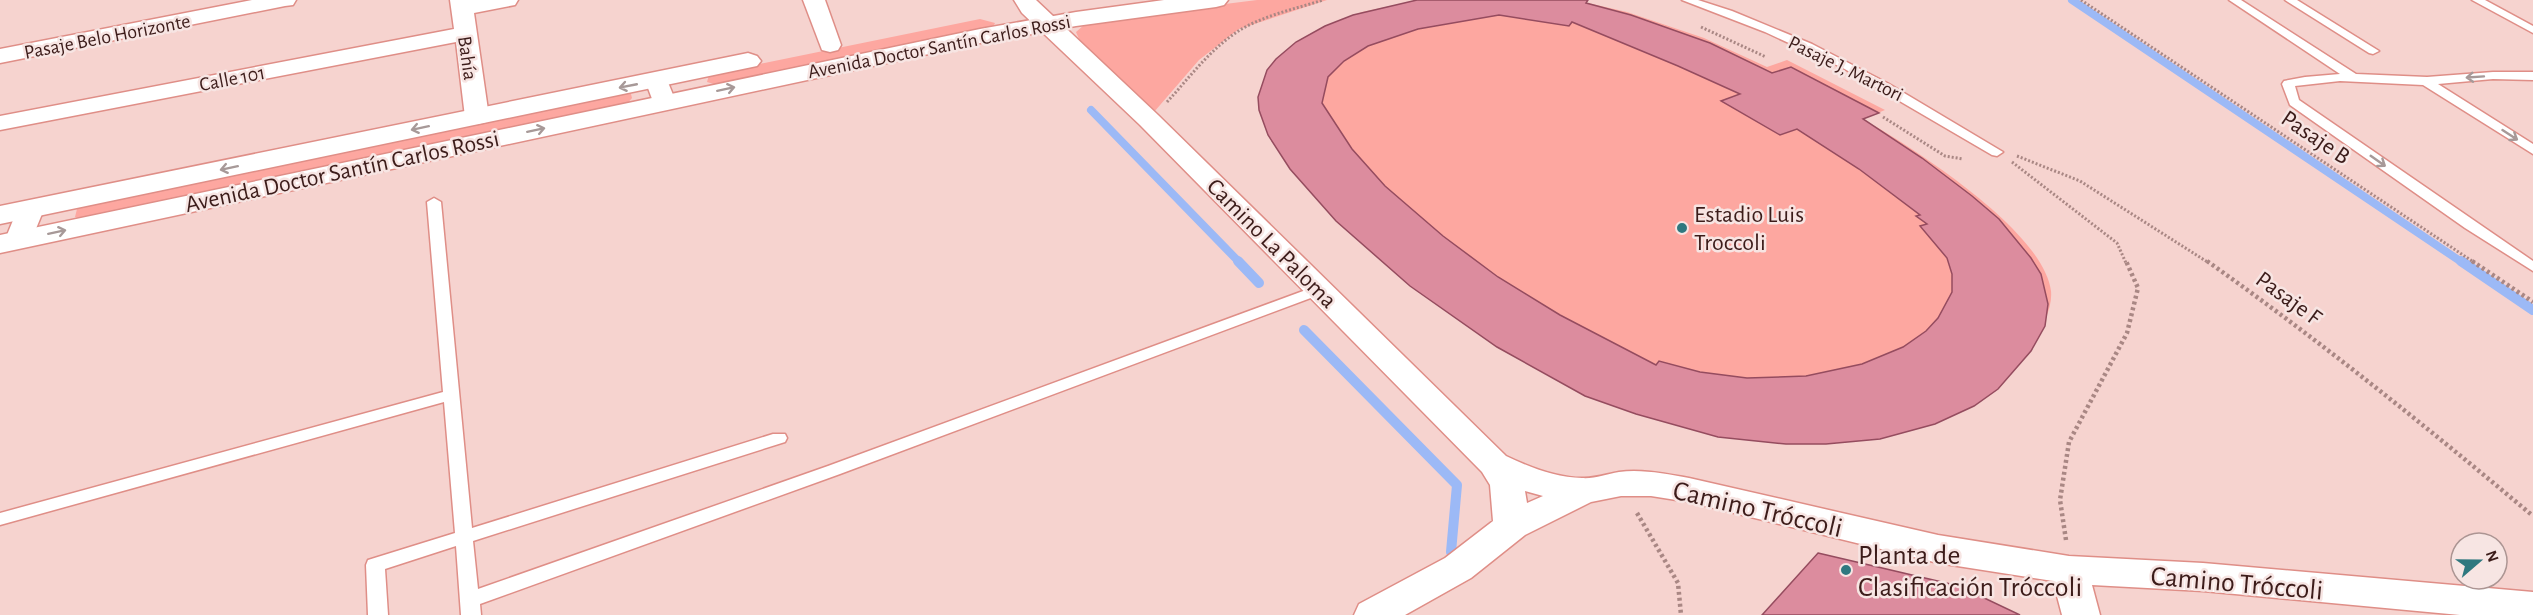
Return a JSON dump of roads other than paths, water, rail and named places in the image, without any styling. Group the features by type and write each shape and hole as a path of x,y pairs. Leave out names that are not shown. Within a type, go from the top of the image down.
{"street":[{"name":"Pasaje Belo Horizonte","path":"0,56 285,0"},
{"path":"462,4 507,0"},
{"path":"814,0 830,45"},
{"name":"Avenida Doctor Santín Carlos Rossi","path":"0,215 477,117 660,91 830,45 1086,0"},
{"path":"1034,10 1068,14 1145,0"},
{"name":"Avenida Doctor Santín Carlos Rossi","path":"10,242 660,91 1034,10 1215,0"},
{"name":"Bahía","path":"462,4 464,34 477,117"},
{"name":"Camino La Paloma","path":"1034,10 1149,120 1494,464 1507,485 1511,500 1512,526"},
{"name":"Calle 101","path":"0,123 464,34"},
{"name":"Avenida Doctor Santín Carlos Rossi","path":"10,242 30,209"},
{"name":"Camino La Paloma","path":"1494,464 1516,476 1546,485 1583,491"},
{"name":"Camino Tróccoli","path":"1373,615 1458,568 1512,526 1583,491 1621,484 1651,484 1689,490 1938,549 2069,570 2204,577 2533,607"},
{"path":"2069,570 2081,615"}],"lane":[{"name":"Pasaje J, Martori","path":"1687,0 1717,9 1824,54 1901,94 1997,152"},
{"path":"2234,0 2355,79"},
{"path":"2290,0 2373,51"},
{"path":"2477,0 2533,30"},
{"path":"2533,76 2515,74 2426,81 2308,78 2288,84 2294,102 2533,267"},
{"path":"2426,81 2533,150"},
{"path":"434,202 470,607 1319,290"},
{"path":"0,519 451,395"},
{"path":"378,615 375,565 779,438"}],"waterway":[{"path":"2072,0 2463,263"},
{"path":"1091,110 1240,263"},
{"path":"1238,261 1259,283"},
{"path":"2461,261 2533,310"},
{"path":"1304,330 1457,485 1451,552"}],"place":[{"name":"Estadio Luis Troccoli","path":"1682,228"},
{"name":"Planta de Clasificación Tróccoli","path":"1846,570"}]}
